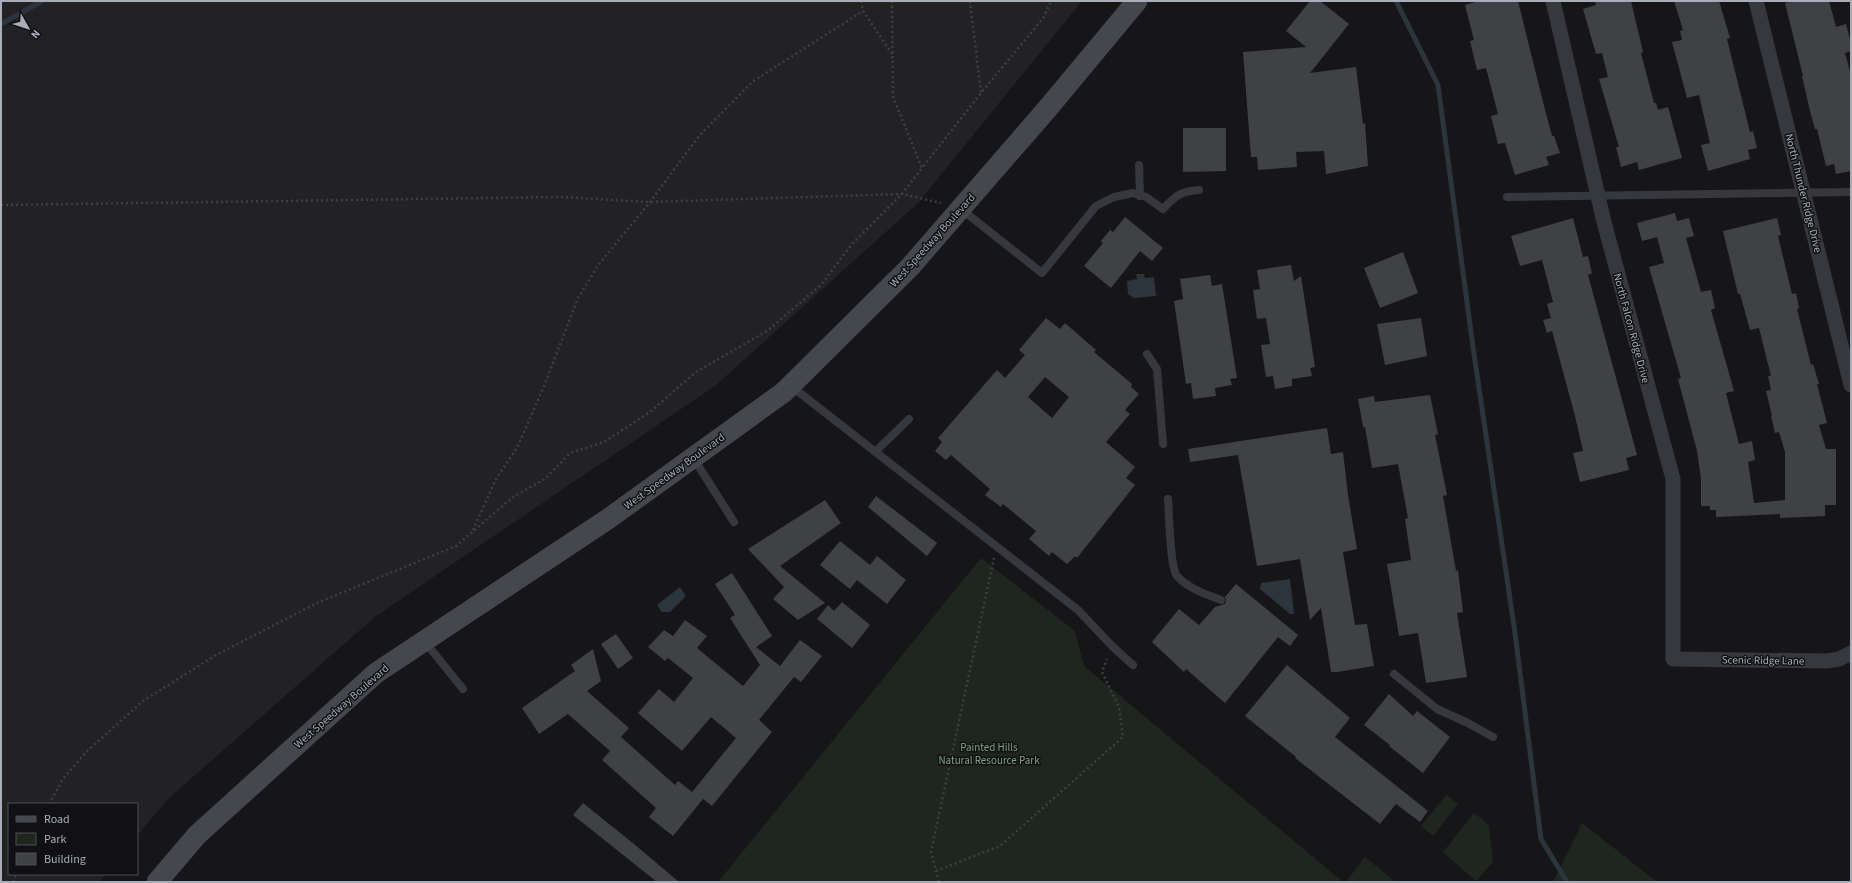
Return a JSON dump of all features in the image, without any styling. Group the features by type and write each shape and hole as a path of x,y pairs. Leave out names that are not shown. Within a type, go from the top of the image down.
{"main road":[{"name":"West Speedway Boulevard","path":"158,882 197,835 376,673 608,519 784,392 910,267 1048,108 1137,1"}],"street":[{"name":"North Falcon Ridge Drive","path":"1553,1 1598,195 1673,479 1673,659"},
{"name":"North Thunder Ridge Drive","path":"1756,1 1851,385"},
{"name":"Scenic Ridge Lane","path":"1673,659 1827,661 1839,659 1851,653"}],"lane":[{"path":"1139,165 1140,196"},
{"path":"960,208 1042,273 1096,206 1114,197 1133,193 1154,202 1163,209 1175,197 1186,191 1199,190"},
{"path":"1507,196 1851,192"},
{"path":"1147,354 1157,369 1163,444"},
{"path":"791,385 1078,610 1113,647 1133,665"},
{"path":"875,452 909,419"},
{"path":"693,458 734,522"},
{"path":"1168,499 1172,558 1176,575 1193,589 1221,600"},
{"path":"424,641 464,689"},
{"path":"1394,674 1437,709 1468,723 1493,737"}],"path":[{"path":"861,1 863,11 893,55"},
{"path":"892,1 893,97 922,168"},
{"path":"970,1 981,93"},
{"path":"50,803 62,779 86,752 143,701 216,655 317,603 456,546 513,497 546,479 570,453 604,442 650,412 696,372 767,331 821,285 852,244 902,194 981,93 1044,17 1051,1"},
{"path":"472,532 496,479 518,446 544,386 578,298 599,264 650,202 698,136 752,82 863,11"},
{"path":"1,205 561,197 650,202 902,194 960,208"},
{"path":"939,882 931,852 996,546"},
{"path":"936,871 1000,846 1123,737 1119,707 1102,672 1113,647"}],"shaded area":[{"path":"1,1 1082,1 918,203 715,386 376,616 168,799 138,835 138,803 8,803 8,875 105,875 99,882 1,882"},
{"path":"1136,274 1144,274 1145,278 1154,277 1156,296 1134,298 1128,294 1127,281 1137,279"},
{"path":"1290,579 1294,614 1290,614 1260,589 1261,583"},
{"path":"680,587 686,596 670,612 662,612 657,605"}],"green space":[{"name":"Painted Hills Natural Resource Park","path":"981,558 1075,631 1084,666 1343,882 718,882"},
{"path":"1446,795 1458,804 1433,836 1421,826"},
{"path":"1474,813 1489,825 1493,862 1476,881 1443,852"},
{"path":"1582,823 1657,882 1553,882"},
{"path":"1365,857 1396,882 1346,882"}],"building":[{"path":"1310,1 1320,1 1349,24 1310,73 1356,67 1363,124 1365,123 1368,166 1326,174 1324,151 1296,152 1297,167 1258,170 1257,157 1251,157 1243,52 1306,47 1286,31"},
{"path":"1479,1 1518,1 1552,136 1554,136 1560,153 1546,157 1549,165 1515,175 1505,143 1498,144 1491,116 1498,114 1486,68 1477,70 1470,41 1474,40 1465,5"},
{"path":"1595,1 1631,1 1643,52 1641,53 1654,103 1656,103 1658,110 1668,107 1682,158 1639,170 1637,162 1621,167 1616,147 1619,147 1599,79 1608,77 1602,53 1596,54 1583,9 1596,5"},
{"path":"1674,1 1719,1 1730,38 1727,39 1750,132 1753,131 1757,148 1748,150 1750,159 1708,171 1701,145 1710,143 1699,95 1687,98 1672,42 1682,40 1680,31 1683,30"},
{"path":"1793,1 1829,1 1836,27 1846,24 1851,43 1851,51 1845,53 1851,75 1851,171 1836,174 1834,164 1826,166 1817,129 1815,129 1810,111 1785,3"},
{"path":"1183,128 1226,128 1226,171 1183,172"},
{"path":"1675,213 1677,221 1689,218 1694,236 1686,238 1701,292 1711,290 1715,308 1711,310 1734,391 1726,393 1739,444 1752,441 1755,460 1748,462 1754,503 1785,500 1785,452 1779,432 1775,433 1771,416 1766,391 1771,390 1768,376 1771,376 1759,328 1750,330 1740,294 1738,294 1723,231 1777,218 1781,235 1778,236 1792,294 1796,293 1799,308 1797,309 1811,365 1813,364 1819,384 1817,384 1827,423 1819,425 1826,449 1836,449 1836,505 1825,505 1825,516 1780,518 1780,514 1716,517 1716,510 1710,510 1710,506 1701,506 1701,479 1697,451 1678,379 1681,378 1649,267 1664,263 1657,237 1642,241 1637,223"},
{"path":"1125,217 1163,248 1152,261 1140,251 1111,288 1084,266 1103,243 1101,241 1110,230 1113,232"},
{"path":"1573,218 1583,257 1588,256 1592,273 1588,275 1637,455 1626,458 1629,470 1580,482 1573,453 1583,451 1552,331 1547,333 1543,320 1551,318 1547,304 1553,302 1542,260 1520,266 1511,236"},
{"path":"1403,252 1418,293 1380,308 1364,268"},
{"path":"1291,265 1294,281 1301,276 1315,367 1310,368 1312,376 1292,379 1292,386 1275,389 1273,376 1266,377 1261,345 1270,344 1266,318 1257,319 1253,290 1260,289 1257,270"},
{"path":"1210,275 1212,286 1222,284 1237,378 1230,379 1232,385 1215,388 1216,396 1193,399 1191,383 1186,384 1174,301 1183,299 1180,279"},
{"path":"1046,318 1060,329 1065,323 1096,350 1094,352 1132,384 1131,387 1139,394 1125,410 1130,414 1106,442 1135,467 1126,478 1135,485 1077,558 1075,556 1067,564 1052,552 1049,556 1029,539 1036,531 1003,504 1001,507 985,495 990,489 951,455 946,460 935,451 942,442 938,438 997,370 1005,378 1025,355 1019,350","holes":["1045,377 1069,397 1052,418 1028,397"]},
{"path":"1421,318 1427,356 1385,365 1377,324"},
{"path":"1430,395 1438,434 1435,435 1447,495 1443,496 1456,571 1458,570 1463,612 1457,613 1467,677 1426,683 1418,633 1399,636 1387,564 1411,560 1405,519 1408,518 1398,464 1372,468 1365,427 1363,427 1358,399 1374,396 1375,402"},
{"path":"1327,428 1331,454 1343,452 1357,549 1343,552 1355,625 1367,624 1374,666 1337,672 1331,672 1321,608 1310,620 1300,559 1257,566 1238,455 1190,462 1188,449"},
{"path":"876,496 937,543 927,556 868,507"},
{"path":"825,500 841,523 780,566 825,603 798,620 773,599 784,587 748,549"},
{"path":"840,541 870,565 877,556 906,580 887,604 857,580 850,589 820,565"},
{"path":"732,573 772,636 756,647 780,666 800,640 822,656 801,682 794,677 759,720 772,732 712,806 703,799 673,836 649,817 656,808 602,760 610,751 568,714 539,734 522,708 575,671 571,665 593,649 601,681 587,691 629,728 621,737 675,785 678,781 692,792 736,738 711,717 682,751 638,713 659,689 674,702 693,678 668,658 665,661 648,647 664,630 673,636 685,620 707,636 697,648 743,686 760,665 730,618 735,615 715,584"},
{"path":"1236,584 1298,635 1290,646 1278,637 1225,703 1186,669 1184,672 1152,642 1179,609 1199,625 1215,607 1225,604 1225,597"},
{"path":"842,602 870,625 852,648 817,619 828,605 834,611"},
{"path":"616,634 633,658 618,669 601,644"},
{"path":"1287,665 1350,718 1335,737 1428,811 1420,822 1396,804 1380,824 1295,758 1296,757 1245,716"},
{"path":"1389,694 1413,716 1417,711 1450,737 1423,773 1364,725"},
{"path":"583,803 679,882 657,882 573,815"}],"waterway":[{"path":"1,24 42,1"},
{"path":"1396,1 1438,85 1473,347 1515,633 1541,839 1567,882"}]}
